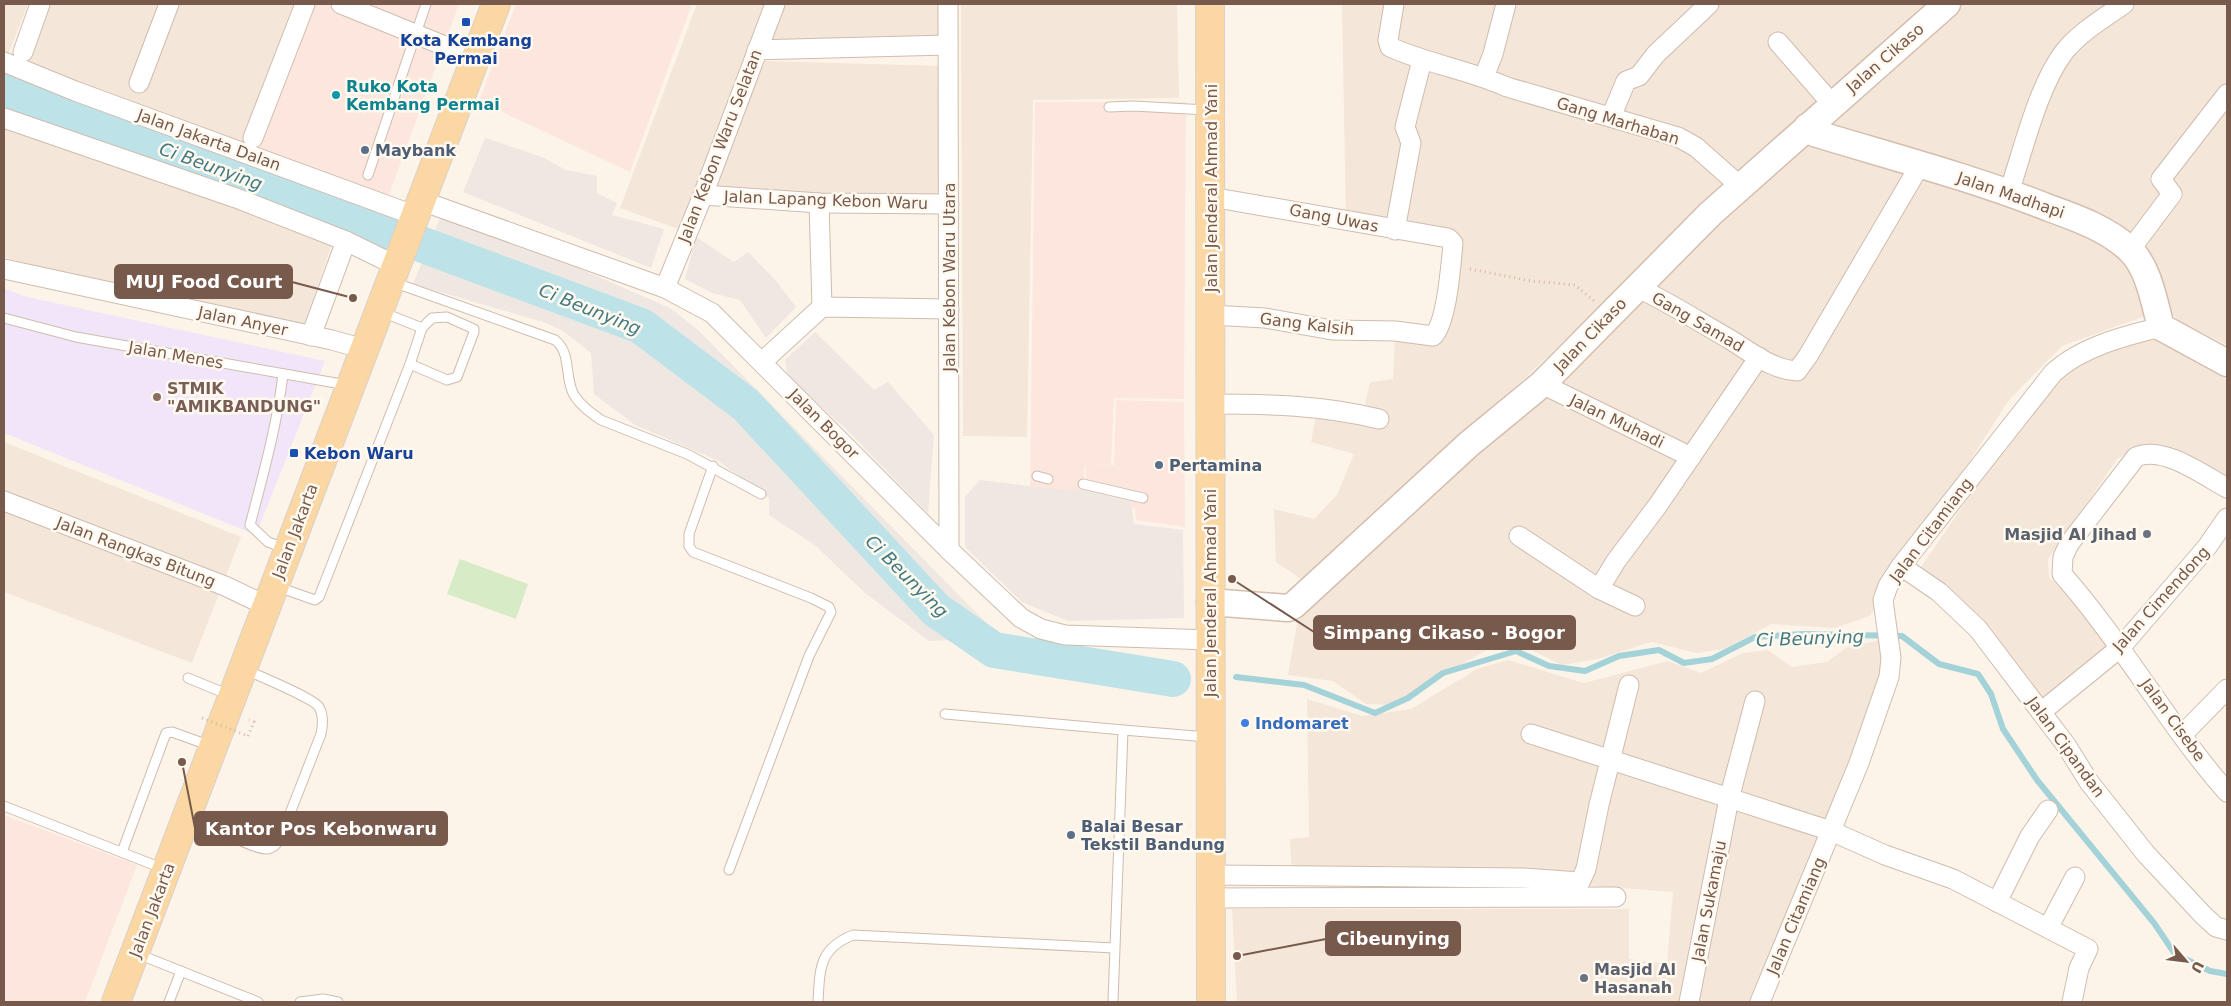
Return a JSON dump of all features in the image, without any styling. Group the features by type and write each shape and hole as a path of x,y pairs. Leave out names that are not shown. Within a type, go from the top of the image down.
{"main road":[{"name":"Jalan Jakarta","path":"116,1002 364,349 477,59 496,4"},
{"name":"Jalan Jenderal Ahmad Yani","path":"1210,4 1211,1002"}],"street":[{"path":"23,52 40,4"},
{"path":"139,83 169,4"},
{"path":"252,138 305,4"},
{"path":"341,4 477,59"},
{"name":"Jalan Kebon Waru Selatan","path":"665,288 703,195 775,4"},
{"name":"Jalan Kebon Waru Utara","path":"948,4 949,550"},
{"name":"Gang Marhaban","path":"1394,4 1388,40 1390,47 1415,57 1484,77 1507,87 1678,137 1696,147 1740,186"},
{"path":"1484,77 1493,54 1506,4"},
{"path":"1611,117 1626,81 1639,76 1656,54 1710,4"},
{"name":"Jalan Cikaso","path":"1210,602 1288,608 1294,605 1469,444 1542,384 1636,287 1740,186 1947,4"},
{"path":"2009,192 2044,89 2063,53 2079,36 2124,4"},
{"path":"1778,42 1832,104"},
{"path":"757,50 948,44"},
{"path":"1394,230 1411,143 1405,128 1415,57"},
{"name":"Jalan Jakarta Dalan","path":"4,62 75,91 417,213"},
{"path":"2130,250 2172,194 2161,179 2227,94"},
{"path":"4,118 236,198 346,241 395,269"},
{"name":"Jalan Madhapi","path":"1807,127 1814,133 2009,192 2103,230 2130,250 2139,263 2150,289 2161,327"},
{"name":"Gang Samad","path":"1636,287 1658,297 1759,357 1788,370 1797,371 1808,356 1920,165"},
{"name":"Jalan Lapang Kebon Waru","path":"703,195 820,203 949,204"},
{"name":"Gang Uwas","path":"1211,197 1448,238 1454,243 1451,266"},
{"path":"820,203 822,307"},
{"name":"Jalan Bogor","path":"417,213 665,288 712,313 949,550 1021,618 1042,629 1065,635 1210,640"},
{"path":"310,336 346,241"},
{"name":"Gang Kalsih","path":"1211,315 1265,318 1332,330 1395,331 1433,336 1442,315 1451,266"},
{"name":"Jalan Anyer","path":"4,269 364,349"},
{"path":"762,362 822,307 948,309"},
{"path":"2161,327 2227,363"},
{"name":"Jalan Citamiang","path":"1760,1002 1859,763 1880,703 1890,672 1891,658 1883,600 1885,593 1901,566 2039,389 2066,361 2132,334 2161,327"},
{"path":"1599,589 1616,560 1691,457 1759,357"},
{"name":"Jalan Muhadi","path":"1542,384 1691,457"},
{"path":"1210,404 1323,407 1379,419"},
{"name":"Jalan Cisebe","path":"2227,488 2164,455 2146,452 2136,457 2069,544 2063,557 2062,574 2121,647 2182,735 2227,792"},
{"name":"Jalan Rangkas Bitung","path":"4,501 225,586 271,596"},
{"name":"Jalan Cimendong","path":"2041,712 2121,647 2208,548 2227,518"},
{"path":"1519,536 1599,589 1635,606"},
{"name":"Jalan Cipandan","path":"1901,566 1939,592 1978,629 2041,712 2089,782 2146,854 2203,915 2216,927 2227,930"},
{"path":"1210,886 1523,878 1580,882 1586,869 1629,685"},
{"path":"2182,735 2227,689"},
{"name":"Jalan Sukamaju","path":"1689,1002 1729,799 1755,701"},
{"path":"1531,734 1831,831 1886,855 1953,879 2088,949 2079,968 2072,1002"},
{"path":"1997,902 2030,836 2048,810"},
{"path":"2048,928 2075,877"},
{"path":"1210,886 1616,897"}],"lane":[{"path":"368,175 414,34 426,4"},
{"path":"1110,107 1133,106 1210,110"},
{"path":"395,269 555,340 563,348 574,396 588,411 601,420 713,466 761,494"},
{"path":"379,311 422,328"},
{"path":"271,596 315,600 319,597 410,364 422,328 432,318 447,317 474,329 456,377 448,380 410,364"},
{"name":"Jalan Menes","path":"4,318 76,337 350,386"},
{"path":"282,374 280,402 250,525 268,542 288,550"},
{"path":"713,466 689,534 689,546 693,552 811,598 829,607 831,612 809,656 729,870"},
{"path":"1037,476 1048,479"},
{"path":"1082,484 1143,498"},
{"path":"188,812 219,830 261,849 272,847 280,840 311,760 324,725 320,708 315,702 243,668"},
{"path":"188,678 233,697"},
{"path":"945,714 1210,737"},
{"path":"1113,1002 1123,730"},
{"path":"122,852 166,733 172,732 214,747"},
{"path":"4,806 167,870"},
{"path":"818,1002 820,967 824,957 840,940 853,935 1114,948"},
{"path":"136,953 258,1002"},
{"path":"169,1002 181,971"},
{"path":"300,1002 323,999 338,1002"}],"path":[{"path":"1451,266 1532,281 1575,285 1609,315"},
{"path":"202,718 248,736 254,722 249,720"}],"shaded area":[{"path":"4,4 28,4 4,65"},
{"path":"50,4 294,4 242,147 26,69"},
{"path":"304,4 459,4 387,200 249,148"},
{"path":"516,4 692,4 630,172 479,101"},
{"path":"697,4 764,4 681,230 620,208"},
{"path":"781,4 940,4 942,43 770,40"},
{"path":"961,4 1177,4 1179,98 1033,100 1027,437 963,436"},
{"path":"1342,4 1927,4 1796,118 1310,585 1276,562 1274,509 1314,519 1337,495 1354,454 1311,442 1318,405 1363,414 1370,382 1393,379 1395,336 1435,339 1452,246 1346,223"},
{"path":"1952,4 2227,4 2227,345 2178,320 2152,295 2146,251 2115,220 2028,190 1816,124"},
{"path":"765,61 943,66 945,195 712,191"},
{"path":"1035,102 1186,102 1184,399 1114,398 1111,465 1084,466 1085,494 1030,489"},
{"path":"4,122 335,235 305,323 57,273 4,257"},
{"path":"1791,133 2056,214 2108,241 2135,279 2145,316 2062,346 2009,400 1870,616 1835,628 1772,624 1724,649 1697,653 1651,642 1598,659 1562,665 1511,640 1485,651 1389,705 1366,704 1333,681 1288,675 1300,607"},
{"path":"485,138 542,157 566,170 597,176 597,193 617,203 612,215 664,229 651,268 463,192"},
{"path":"440,218 578,268 670,308 698,330 1001,638 929,641 865,593 816,546 769,515 769,498 717,460 635,425 594,394 591,353 563,331 546,323 413,284"},
{"path":"696,237 734,262 748,252 776,281 796,307 766,338 740,300 712,293 685,279"},
{"name":"STMIK \"AMIKBANDUNG\"","path":"4,288 23,296 325,361 256,535 4,433"},
{"path":"815,332 874,390 888,382 934,435 928,513 845,428 788,377 785,360"},
{"path":"2164,339 2227,367 2227,480 2179,451 2140,449 2118,458 2048,559 2049,577 2118,646 2045,709 1919,570 2056,370 2106,340"},
{"path":"1116,400 1184,402 1185,527 1136,520 1135,509 1088,496 1085,466 1114,465"},
{"path":"4,442 241,537 192,663 4,592"},
{"path":"980,480 1054,489 1085,490 1131,502 1134,524 1183,530 1184,618 1068,621 1022,602 965,547 965,497"},
{"path":"1884,639 1892,654 1756,1002 1237,1002 1232,909 1629,909 1629,959 1667,964 1673,892 1533,881 1292,877 1290,839 1309,837 1307,699 1362,716 1411,709 1477,669 1508,660 1584,683 1668,661 1701,673 1743,653 1768,650 1792,667 1827,662 1846,648"},
{"path":"4,815 137,865 85,1002 4,1002"}],"green space":[{"path":"460,559 528,584 516,619 447,594"}],"waterway":[{"name":"Ci Beunying","path":"4,89 641,326 746,405 936,610 994,650 1173,679"},
{"name":"Ci Beunying","path":"1236,677 1304,685 1375,713 1408,698 1443,673 1516,651 1549,666 1585,671 1619,656 1659,650 1684,663 1712,659 1755,637 1804,634 1902,636 1939,664 1978,674 1991,694 2003,729 2037,780 2154,923 2175,954 2210,971 2227,974"}],"place":[{"name":"Kota Kembang Permai","path":"466,22"},
{"name":"Ruko Kota Kembang Permai","path":"336,95"},
{"name":"Maybank","path":"365,150"},
{"name":"MUJ Food Court","path":"353,298"},
{"name":"STMIK \"AMIKBANDUNG\"","path":"157,397"},
{"name":"Kebon Waru","path":"294,453"},
{"name":"Pertamina","path":"1159,465"},
{"name":"Masjid Al Jihad","path":"2147,534"},
{"name":"Simpang Cikaso - Bogor","path":"1232,579"},
{"name":"Indomaret","path":"1245,723"},
{"name":"Kantor Pos Kebonwaru","path":"182,762"},
{"name":"Balai Besar Tekstil Bandung","path":"1071,835"},
{"name":"Cibeunying","path":"1237,956"},
{"name":"Masjid Al Hasanah","path":"1584,978"}]}
